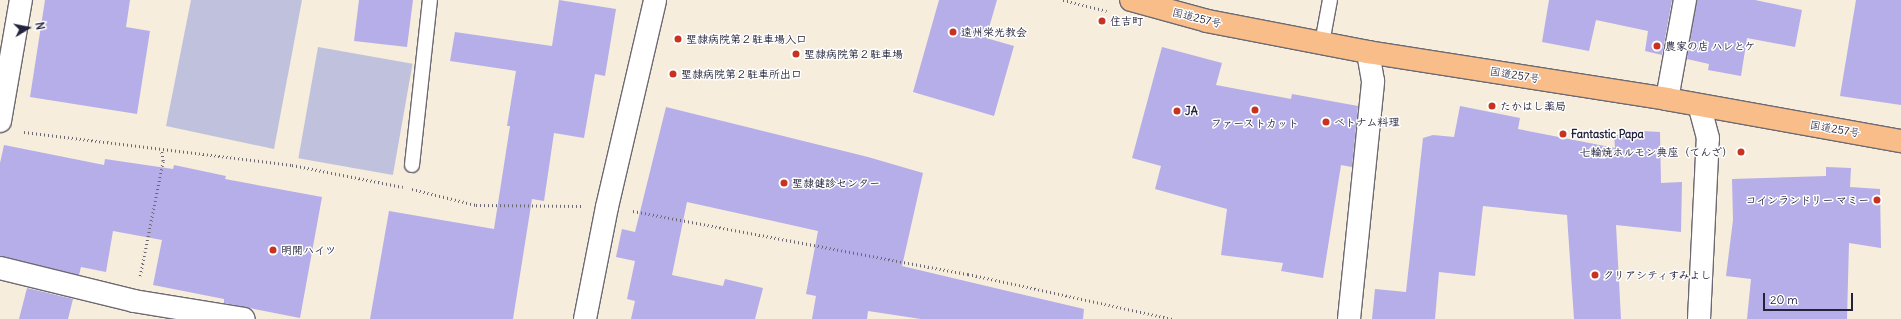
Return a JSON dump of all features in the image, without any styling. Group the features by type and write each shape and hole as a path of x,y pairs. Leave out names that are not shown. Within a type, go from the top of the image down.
{"highway":[{"name":"国道257号","path":"1132,0 1207,21 1368,52 1667,98 1901,141"}],"street":[{"path":"0,121 21,0"},
{"path":"585,319 607,207 655,0"},
{"path":"1667,98 1685,0"},
{"path":"1349,319 1373,81 1368,52"},
{"path":"1698,319 1708,138 1699,105"},
{"path":"0,268 134,301 244,319"}],"lane":[{"path":"412,165 430,0"},
{"path":"1322,43 1330,0"}],"path":[{"path":"134,301 163,161 161,150"}],"shaded area":[{"path":"191,0 302,0 274,149 166,126"},
{"path":"318,47 413,64 393,175 298,158"}],"building":[{"path":"45,0 130,0 126,27 150,31 137,114 30,97"},
{"path":"359,0 413,0 407,47 354,41"},
{"path":"559,0 616,9 605,76 595,74 584,138 554,133 544,201 532,199 513,319 370,319 389,211 494,229 510,126 507,126 516,71 450,61 455,32 552,46"},
{"path":"939,0 997,0 986,38 1014,46 994,116 913,92"},
{"path":"1549,0 1672,0 1662,55 1645,51 1648,31 1596,20 1589,51 1542,42"},
{"path":"1697,0 1755,0 1802,10 1795,47 1747,38 1741,76 1708,70 1709,64 1687,59"},
{"path":"1856,0 1901,0 1901,105 1840,96"},
{"path":"1162,47 1222,63 1216,85 1291,99 1292,94 1358,106 1352,167 1341,165 1323,278 1281,271 1283,263 1221,255 1227,209 1155,189 1161,166 1132,158"},
{"path":"1460,106 1520,118 1518,129 1615,148 1614,135 1624,135 1624,130 1660,132 1661,183 1682,182 1681,232 1616,225 1621,319 1574,319 1567,215 1483,206 1475,276 1439,272 1435,319 1372,319 1375,289 1406,292 1423,138 1433,135 1454,137"},
{"path":"666,107 868,157 923,173 902,266 1084,309 1083,319 921,319 868,311 867,319 812,319 816,296 806,294 818,231 687,202 672,275 723,286 725,279 763,288 755,319 631,319 635,301 627,299 635,261 616,257 622,229 635,232"},
{"path":"4,145 104,165 105,159 173,169 174,165 226,176 225,179 322,197 300,318 224,303 224,299 153,285 162,240 113,231 106,272 81,267 79,275 0,256 0,163"},
{"path":"1826,167 1851,168 1850,187 1880,189 1881,248 1849,243 1847,319 1747,319 1751,279 1726,276 1733,220 1732,179 1826,176"},
{"path":"27,288 73,299 68,319 19,319"}],"place":[{"name":"住吉町","path":"1102,21"},
{"name":"遠州栄光教会","path":"953,32"},
{"name":"聖隷病院第２駐車場入口","path":"678,39"},
{"name":"農家の店 ハレとケ","path":"1657,46"},
{"name":"聖隷病院第２駐車場","path":"796,54"},
{"name":"聖隷病院第２駐車所出口","path":"673,74"},
{"name":"たかはし薬局","path":"1492,106"},
{"name":"ファーストカット","path":"1255,110"},
{"name":"JA","path":"1177,111"},
{"name":"ベトナム料理","path":"1326,122"},
{"name":"Fantastic Papa","path":"1563,134"},
{"name":"七輪焼ホルモン典座（てんざ）","path":"1741,152"},
{"name":"聖隷健診センター","path":"784,183"},
{"name":"コインランドリー マミー","path":"1877,200"},
{"name":"明開ハイツ","path":"273,250"},
{"name":"クリアシティすみよし","path":"1595,275"}]}
